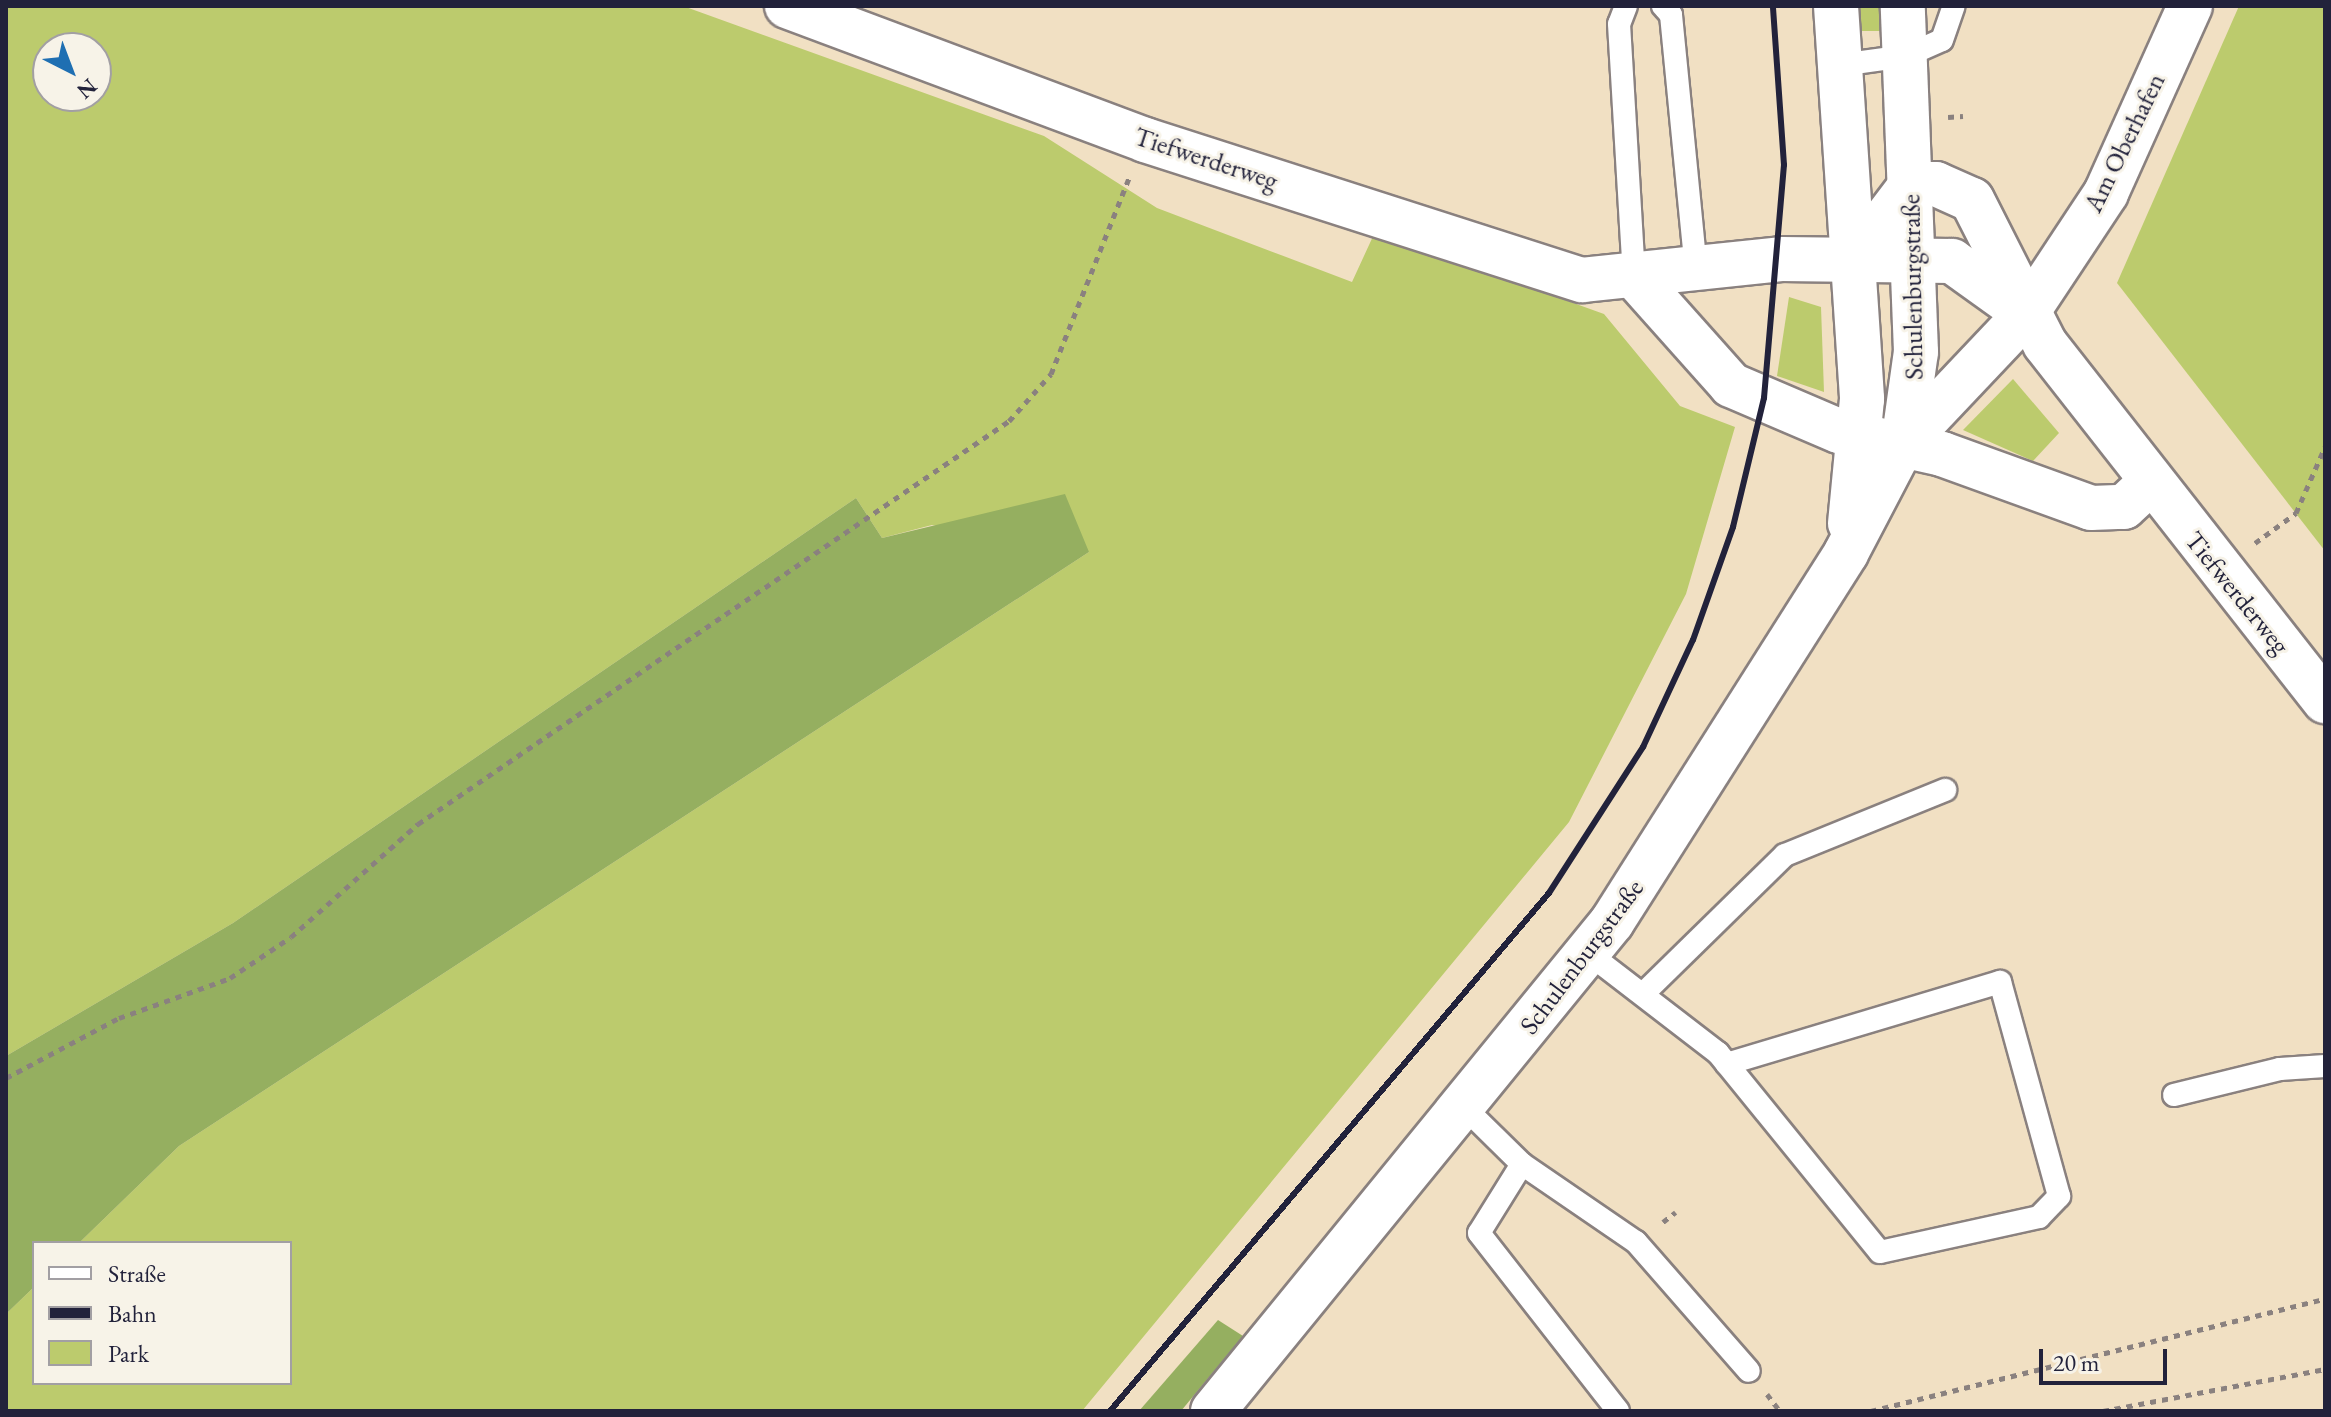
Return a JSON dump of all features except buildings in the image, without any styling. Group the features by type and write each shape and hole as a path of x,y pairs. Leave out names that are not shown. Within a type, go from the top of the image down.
{"street":[{"name":"Tiefwerderweg","path":"787,6 1145,140 1582,280 1854,260 1952,261 2026,314"},
{"name":"Schulenburgstraße","path":"1836,6 1854,260 1882,441"},
{"name":"Schulenburgstraße","path":"1213,1411 1281,1334 1588,953 1846,553 1882,441 1913,404 1915,260 1903,6"},
{"name":"Am Oberhafen","path":"2026,314 2106,193 2190,6"},
{"name":"Tiefwerderweg","path":"1912,184 1936,184 1972,200 2026,314 2149,484 2325,701"},
{"path":"1854,260 1912,184"},
{"path":"1634,276 1731,385 1882,441 2091,508 2124,507 2149,484"},
{"path":"1882,441 2026,314"},
{"name":"Schulenburgstraße","path":"1246,1411 1281,1334"}],"lane":[{"path":"1626,6 1619,24 1634,276"},
{"path":"1663,6 1671,15 1696,270"},
{"path":"1840,65 1906,56 1942,40 1954,6"},
{"path":"1644,993 1785,855 1945,790"},
{"path":"1588,953 1644,993 1727,1064 1880,1252 2039,1217 2059,1196 2000,982 1727,1064"},
{"path":"2174,1095 2325,1066"},
{"path":"1465,1108 1522,1164 1636,1242 1749,1371"},
{"path":"1522,1164 1479,1233 1618,1411"}],"path":[{"path":"6,1078 119,1018 230,978 291,937 418,824 1009,421 1051,374 1145,140"},
{"path":"2253,545 2296,513 2325,447"},
{"path":"1871,1411 2325,1299"},
{"path":"2103,1411 2325,1369"}],"green space":[{"path":"6,6 683,6 1044,136 1157,208 1352,282 1375,232 1604,314 1680,406 1735,427 1686,594 1569,822 1082,1411 6,1411 6,1314 32,1289 32,1385 292,1385 292,1241 81,1241 179,1146 1089,552 932,525 882,538 856,498 233,923 6,1056"},
{"path":"1858,6 1884,6 1884,31 1858,31"},
{"path":"2239,6 2325,6 2325,551 2117,283"},
{"path":"1789,297 1821,307 1824,392 1777,376"},
{"path":"2013,379 2059,433 2033,461 1963,430"},
{"path":"1065,494 1089,552 179,1146 81,1241 32,1241 32,1289 6,1314 6,1056 233,923 856,498 882,538"},
{"path":"1218,1320 1243,1336 1181,1411 1139,1411"}],"railway":[{"path":"1110,1411 1549,893 1643,747 1693,640 1733,527 1764,398 1784,165 1773,6"}]}
